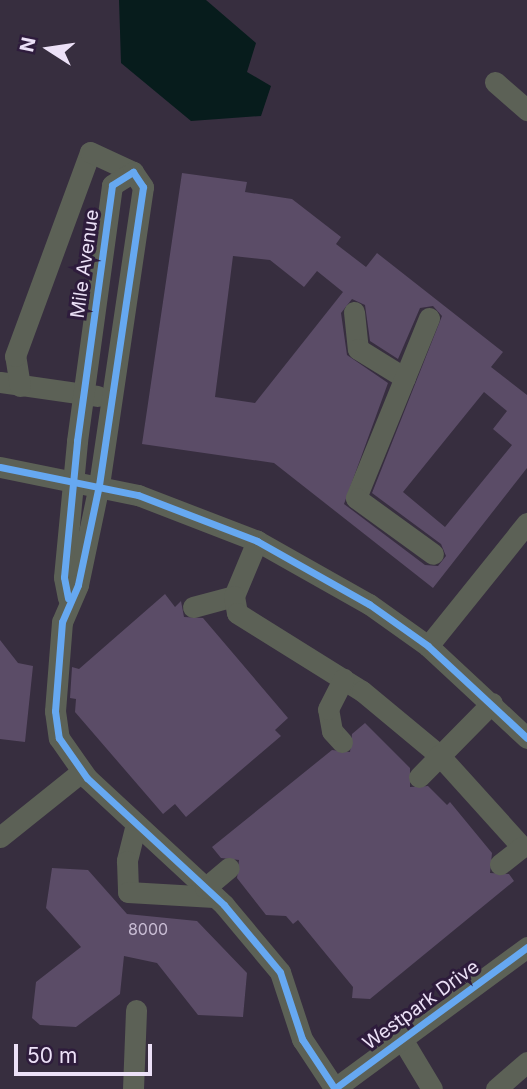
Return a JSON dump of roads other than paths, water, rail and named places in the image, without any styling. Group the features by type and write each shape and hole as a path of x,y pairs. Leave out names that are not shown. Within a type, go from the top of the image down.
{"street":[{"path":"495,82 527,109"},
{"path":"113,398 10,384 15,356 90,152 133,172 144,187 113,398 99,485 78,584 68,598 55,711 59,738 81,772 210,892 280,972 302,1039 335,1089"},
{"name":"Mile Avenue","path":"68,598 64,577 83,394 112,185 133,172"},
{"path":"354,312 358,349 405,378"},
{"path":"429,318 356,498 433,554"},
{"path":"0,467 99,485 257,541 347,591 428,646 527,738"},
{"path":"428,646 527,523"},
{"path":"257,541 234,596 237,612 343,679 439,755 522,847 500,863"},
{"path":"193,607 234,596"},
{"path":"342,742 328,709 343,679"},
{"path":"419,777 492,703"},
{"path":"0,837 81,772"},
{"path":"136,824 127,861 128,891 210,892"},
{"path":"210,892 229,869"},
{"name":"Westpark Drive","path":"335,1089 527,947"},
{"path":"133,1089 136,1010"},
{"path":"401,1040 432,1089"},
{"path":"496,1089 527,1062"}]}
